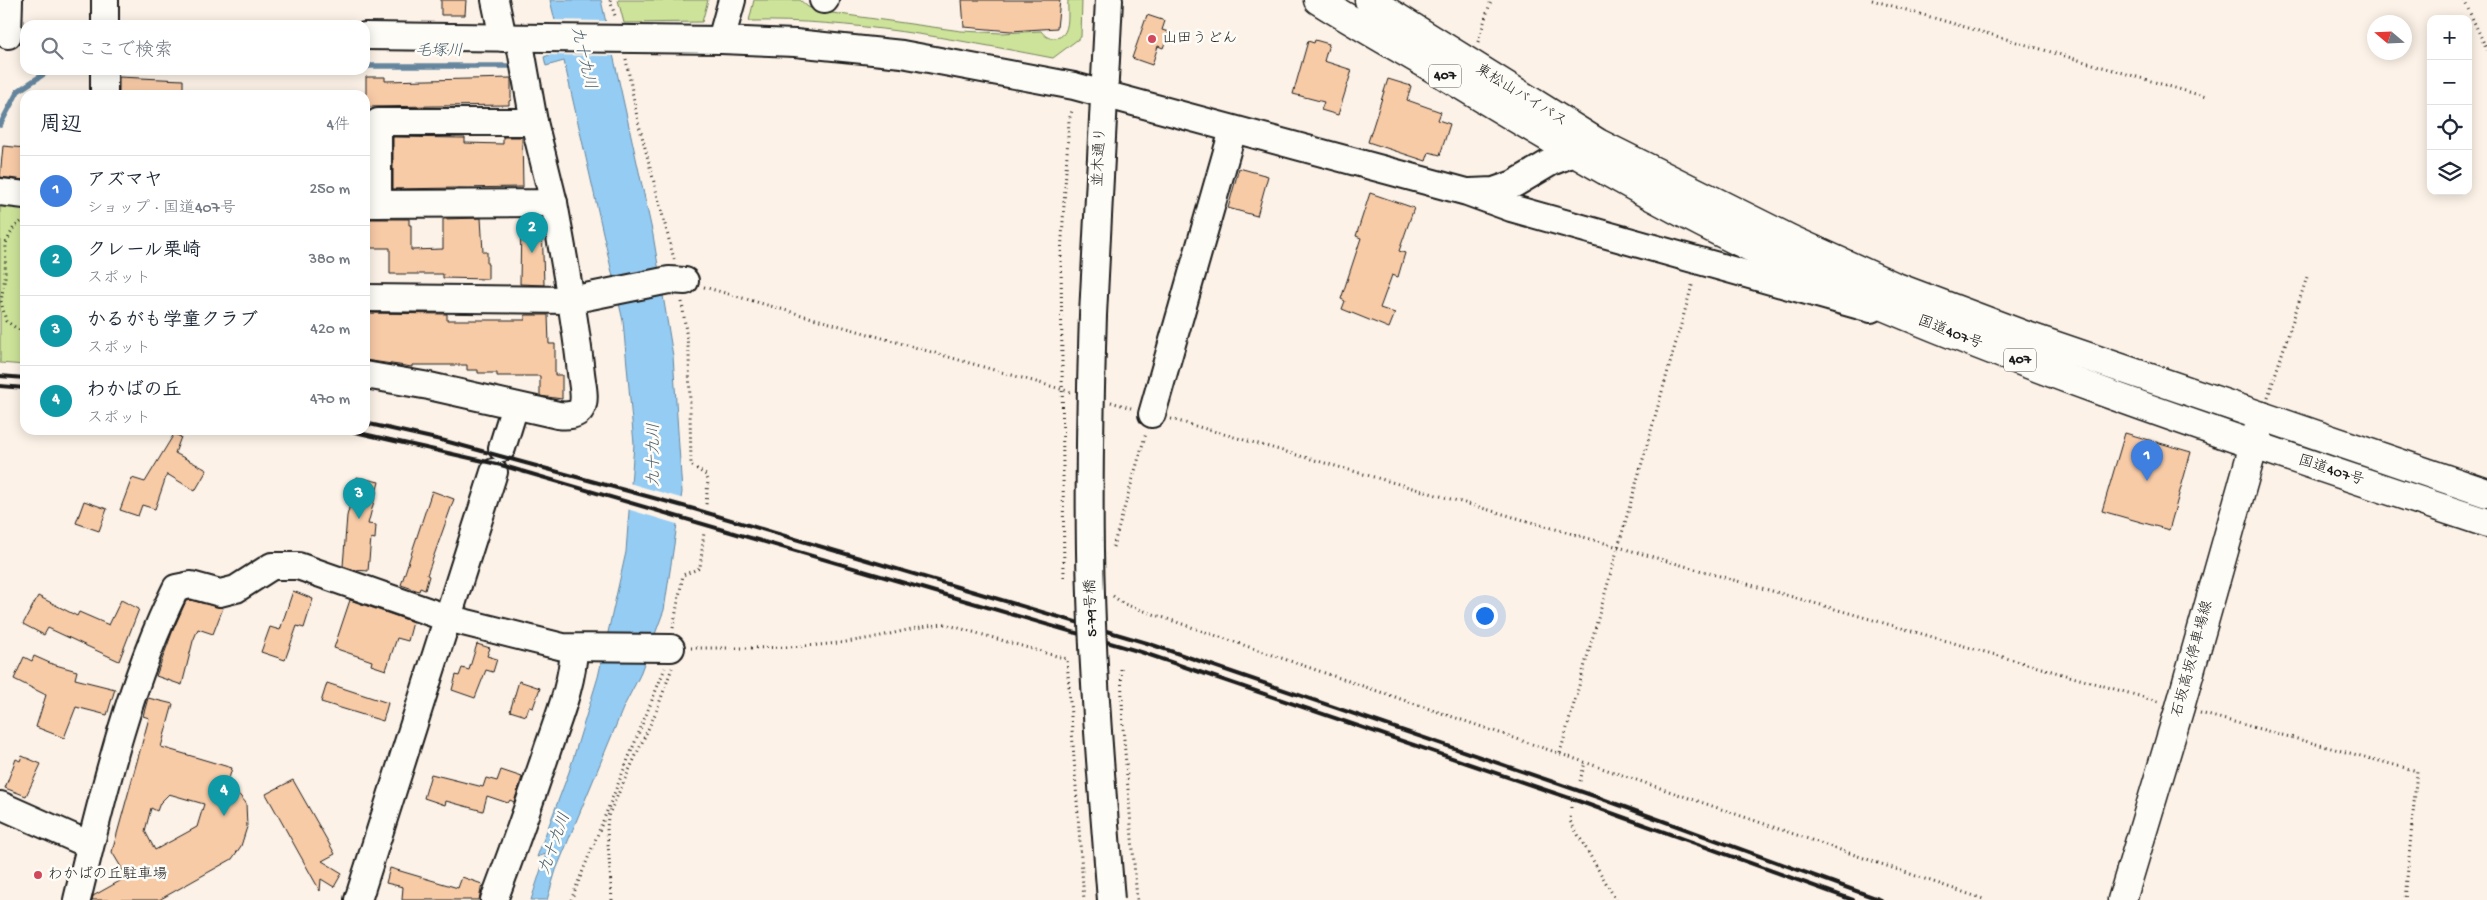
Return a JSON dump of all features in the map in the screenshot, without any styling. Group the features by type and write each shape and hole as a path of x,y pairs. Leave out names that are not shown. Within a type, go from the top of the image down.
{"main road":[{"name":"東松山バイパス","path":"1318,0 1572,152"},
{"name":"東松山バイパス","path":"1369,0 1598,143"},
{"name":"国道407号","path":"1598,143 1764,227 1894,286 2024,335 2487,493"},
{"name":"国道407号","path":"1572,152 1608,173 1770,256 1899,313 1978,345 2253,444 2487,523"},
{"name":"石坂高坂停車場線","path":"2122,900 2180,707 2262,416"}],"street":[{"path":"9,0 11,35"},
{"path":"104,20 105,0"},
{"path":"370,376 569,416 582,407 580,298 534,122 519,38 495,0"},
{"path":"721,40 732,0"},
{"name":"並木通り","path":"1093,315 1109,0"},
{"path":"370,36 721,40 795,43 902,54 1074,86 1467,192 1511,208 1859,307 1899,313"},
{"path":"104,75 104,90"},
{"path":"534,122 378,122 371,204 554,203"},
{"path":"1152,414 1233,130"},
{"path":"1467,192 1494,191 1514,184 1572,152 1598,143"},
{"path":"0,192 20,194"},
{"path":"370,298 580,298 677,280"},
{"name":"5-79号橋","path":"1093,315 1089,461 1091,595 1095,693 1111,900"},
{"path":"358,900 446,618 515,406"},
{"path":"77,900 90,845 143,667 162,616 176,588 191,586 220,593 236,589 272,566 298,566 446,618 578,648 668,650"},
{"path":"494,900 519,835 558,718 578,648"},
{"path":"0,805 90,845"}],"path":[{"path":"610,0 677,280 690,354 691,465 706,475 708,480 706,505"},
{"path":"1469,63 1476,48 1491,0"},
{"path":"1872,0 2206,96"},
{"path":"2464,0 2487,50"},
{"path":"1064,577 1061,255 1069,120 1074,107"},
{"path":"20,223 8,235 5,250 6,277 1,301 6,321 20,331"},
{"path":"2262,416 2308,274"},
{"path":"1560,753 1694,279"},
{"path":"677,280 1063,389"},
{"path":"1111,555 1152,414 2180,707 2417,771 2405,900"},
{"path":"571,900 668,650 683,575 700,568 704,532"},
{"path":"1108,592 1124,604 1986,900"},
{"path":"668,650 753,648 858,640 926,625 945,624 1067,659 1084,900"},
{"path":"612,900 606,829 608,816 663,695 674,658 668,650"},
{"path":"1120,669 1123,727 1138,900"},
{"path":"1580,781 1585,762"},
{"path":"1571,807 1570,821 1616,900"}],"green space":[{"path":"618,0 708,0 702,22 624,23"},
{"path":"754,0 800,0 808,7 818,11 961,31 1002,33 1041,31 1047,37 1053,38 1060,37 1066,29 1068,23 1068,0 1082,0 1081,37 1053,58 940,37 864,27 787,21 749,21"},
{"path":"0,201 20,203 20,365 0,363"}],"water":[{"name":"九十九川","path":"550,0 601,0 653,235 673,356 682,492 664,610 639,677 624,706 556,870 547,900 531,900 546,854 537,857 569,772 598,677 626,552 634,444 623,321 564,61 546,66 544,57 562,50"}],"pier":[{"path":"553,20 608,21 616,56 543,55 559,49"},
{"path":"629,483 684,499 680,525 627,509"}],"building":[{"path":"441,0 466,0 465,15 441,15"},
{"path":"962,0 1060,0 1057,28 1011,31 964,27"},
{"name":"山田うどん","path":"1147,15 1165,21 1162,30 1169,32 1163,48 1158,46 1152,65 1132,58"},
{"path":"1315,40 1329,44 1324,61 1352,70 1338,115 1321,110 1324,102 1293,94 1308,41 1314,43"},
{"path":"119,77 183,80 183,90 119,90"},
{"path":"366,77 385,77 385,81 511,78 511,100 509,105 370,107 370,90 366,90"},
{"path":"1388,79 1411,86 1407,100 1441,112 1438,120 1450,124 1440,155 1429,152 1426,161 1368,142"},
{"path":"393,137 465,138 465,143 503,144 503,137 522,137 523,187 393,189"},
{"path":"3,146 20,148 20,179 0,177"},
{"path":"1239,168 1268,176 1257,216 1228,208"},
{"path":"1370,193 1414,208 1399,251 1405,253 1398,277 1392,275 1380,308 1395,313 1389,328 1342,309 1345,301 1341,299 1361,238 1356,236"},
{"path":"481,218 483,252 487,252 488,279 443,278 443,274 390,274 390,248 370,248 370,219 409,219 409,225 411,225 411,250 443,249 443,219"},
{"path":"521,222 542,223 544,285 520,284"},
{"path":"370,313 447,314 447,320 525,320 525,315 548,315 549,344 555,344 555,375 562,375 562,399 540,396 540,376 497,376 497,373 478,373 478,370 467,370 467,365 412,365 412,367 370,361"},
{"path":"2125,433 2191,452 2169,530 2102,511"},
{"path":"173,435 181,437 175,453 207,470 195,491 167,474 155,509 142,505 138,516 120,510 132,478 145,482"},
{"path":"357,477 379,482 368,524 376,525 375,539 371,538 368,571 355,570 343,566 347,516"},
{"path":"432,491 454,499 427,575 429,576 425,590 420,588 419,591 401,585"},
{"path":"84,501 107,509 99,531 76,523"},
{"path":"293,591 313,599 304,628 297,626 285,660 261,652 270,627 280,630"},
{"path":"38,596 77,616 79,612 109,625 121,600 139,609 119,661 48,628 44,635 23,624"},
{"path":"190,600 223,608 213,634 198,629 193,641 182,685 156,676 173,630 186,601"},
{"path":"350,600 413,622 408,641 397,638 386,670 371,665 372,661 334,648"},
{"path":"477,644 490,648 487,656 497,659 493,672 486,670 475,698 452,690 456,675 459,676 462,668 469,670"},
{"path":"34,656 52,664 77,671 75,679 115,689 107,715 76,707 64,738 36,727 46,695 14,679 24,657 32,661"},
{"path":"519,681 540,688 533,708 529,707 526,716 510,711"},
{"path":"327,683 388,703 383,721 321,702"},
{"path":"148,698 173,704 161,747 232,768 227,786 235,790 246,803 247,827 241,846 232,859 159,900 92,900 93,896 127,877 112,852 149,718 143,716","holes":["169,794 204,804 197,827 155,850 145,831 151,808 157,811 160,803"]},
{"path":"22,756 41,764 26,796 5,788 16,759 20,761"},
{"path":"501,770 522,777 514,802 510,800 508,803 487,796 483,811 446,801 445,805 424,798 431,774 483,787 486,778 497,781"},
{"path":"293,780 335,854 322,861 342,873 334,887 321,879 320,891 266,794"},
{"path":"390,868 458,888 462,877 482,884 479,900 402,900 403,887 386,883"}],"waterway":[{"name":"毛塚川","path":"370,66 514,66"},
{"name":"毛塚川","path":"0,125 18,91 42,75"}],"railway":[{"path":"0,376 20,378"},
{"path":"0,386 20,388"},
{"path":"370,424 445,441 694,509 1147,643 1597,797 1881,900"},
{"path":"368,435 501,465 1141,652 1581,802 1853,900"}],"place":[{"name":"山田うどん","path":"1152,39"},
{"name":"クレール栗崎","path":"532,253"},
{"name":"アズマヤ","path":"2147,481"},
{"name":"かるがも学童クラブ","path":"359,519"},
{"name":"わかばの丘","path":"224,816"},
{"name":"わかばの丘駐車場","path":"38,875"}]}
